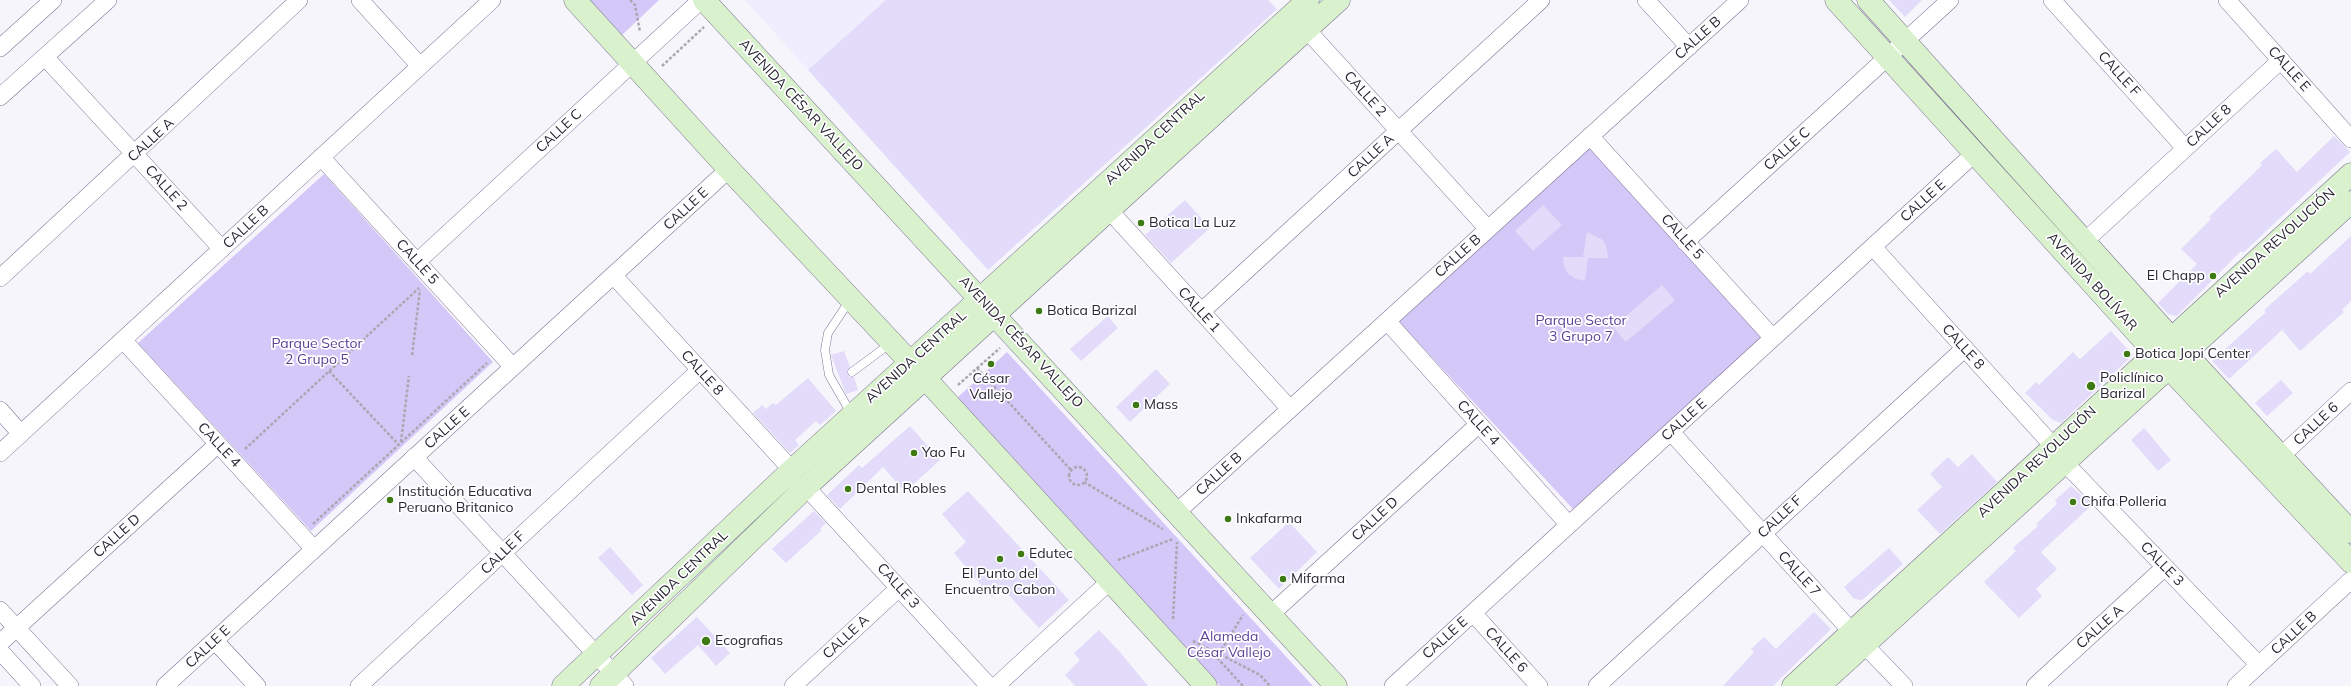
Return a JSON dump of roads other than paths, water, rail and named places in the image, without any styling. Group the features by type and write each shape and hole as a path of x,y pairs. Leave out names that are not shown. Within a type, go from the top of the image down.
{"street":[{"path":"0,48 53,0"},
{"path":"0,97 108,0"},
{"name":"CALLE A","path":"0,278 136,154 300,0"},
{"path":"360,0 420,66"},
{"name":"CALLE B","path":"0,454 492,0"},
{"path":"575,0 729,169 925,378 1106,576 1202,685"},
{"name":"AVENIDA CENTRAL","path":"563,686 792,470 1308,0"},
{"name":"AVENIDA CENTRAL","path":"613,682 806,487 1340,0"},
{"name":"CALLE A","path":"1201,312 1541,0"},
{"path":"1646,0 1689,46"},
{"name":"CALLE B","path":"1177,512 1740,0"},
{"name":"AVENIDA BOLÍVAR","path":"1836,0 1976,153 2170,353 2281,456 2351,532"},
{"name":"AVENIDA BOLÍVAR","path":"1868,0 1906,40 2085,241 2170,353 2351,562"},
{"path":"1888,57 1950,0"},
{"name":"CALLE F","path":"2052,0 2185,148"},
{"name":"CALLE E","path":"2227,0 2351,139"},
{"name":"CALLE C","path":"417,262 632,63 707,5"},
{"name":"AVENIDA CÉSAR VALLEJO","path":"707,5 995,314 1336,686"},
{"name":"CALLE 2","path":"1307,30 1488,229"},
{"name":"CALLE 2","path":"45,57 222,249"},
{"name":"CALLE C","path":"1685,242 1888,57"},
{"name":"CALLE 8","path":"2085,241 2281,60"},
{"name":"CALLE 5","path":"1590,136 1773,338"},
{"name":"CALLE E","path":"1393,686 1976,153"},
{"name":"CALLE 5","path":"321,157 513,367"},
{"name":"CALLE E","path":"165,686 729,169"},
{"name":"AVENIDA REVOLUCIÓN","path":"1793,686 1858,638 2059,455 2170,353 2351,174"},
{"name":"AVENIDA REVOLUCIÓN","path":"2170,353 2351,202"},
{"name":"CALLE 1","path":"1109,210 1290,409"},
{"name":"CALLE 8","path":"1873,247 1965,348 2059,455"},
{"name":"CALLE 8","path":"613,275 792,470"},
{"name":"CALLE 4","path":"1387,321 1570,525"},
{"name":"CALLE 4","path":"123,340 314,550"},
{"name":"CALLE F","path":"1597,686 1965,348"},
{"name":"CALLE F","path":"359,686 700,370"},
{"name":"CALLE 6","path":"2281,456 2351,391"},
{"path":"0,410 22,434"},
{"name":"CALLE D","path":"1264,608 1479,424"},
{"name":"CALLE 7","path":"1670,432 1858,638"},
{"name":"CALLE D","path":"16,627 218,444"},
{"name":"CALLE 3","path":"2059,455 2259,665"},
{"path":"414,457 597,655 613,682"},
{"name":"CALLE 3","path":"806,487 989,686"},
{"name":"CALLE A","path":"2035,686 2165,567"},
{"path":"996,686 1106,576"},
{"name":"CALLE B","path":"2236,686 2351,580"},
{"name":"CALLE A","path":"793,686 899,588"},
{"path":"0,610 70,686"},
{"name":"CALLE 6","path":"1473,613 1539,686"},
{"path":"0,643 16,627"},
{"path":"1858,638 1904,686"},
{"name":"AVENIDA REVOLUCIÓN","path":"1819,686 1858,638"},
{"path":"215,641 257,686"},
{"path":"0,651 32,686"}],"lane":[{"path":"851,299 828,333 826,344 826,362 852,415"},
{"path":"852,372 892,343"}],"place":[{"name":"Botica La Luz","path":"1141,223"},
{"name":"El Chapp","path":"2213,276"},
{"name":"Botica Barizal","path":"1039,311"},
{"name":"Botica Jopi Center","path":"2127,354"},
{"name":"César Vallejo","path":"991,364"},
{"name":"Policlínico Barizal","path":"2091,386"},
{"name":"Mass","path":"1136,405"},
{"name":"Yao Fu","path":"914,453"},
{"name":"Dental Robles","path":"848,489"},
{"name":"Institución Educativa Peruano Britanico","path":"390,500"},
{"name":"Chifa Polleria","path":"2073,502"},
{"name":"Inkafarma","path":"1228,519"},
{"name":"Edutec","path":"1021,554"},
{"name":"El Punto del Encuentro Cabon","path":"1000,559"},
{"name":"Mifarma","path":"1283,579"},
{"name":"Ecografias","path":"706,641"}],"park label":[{"name":"Parque Sector 3 Grupo 7","path":"1581,330"},
{"name":"Parque Sector 2 Grupo 5","path":"317,352"},
{"name":"Alameda César Vallejo","path":"1229,646"}]}
